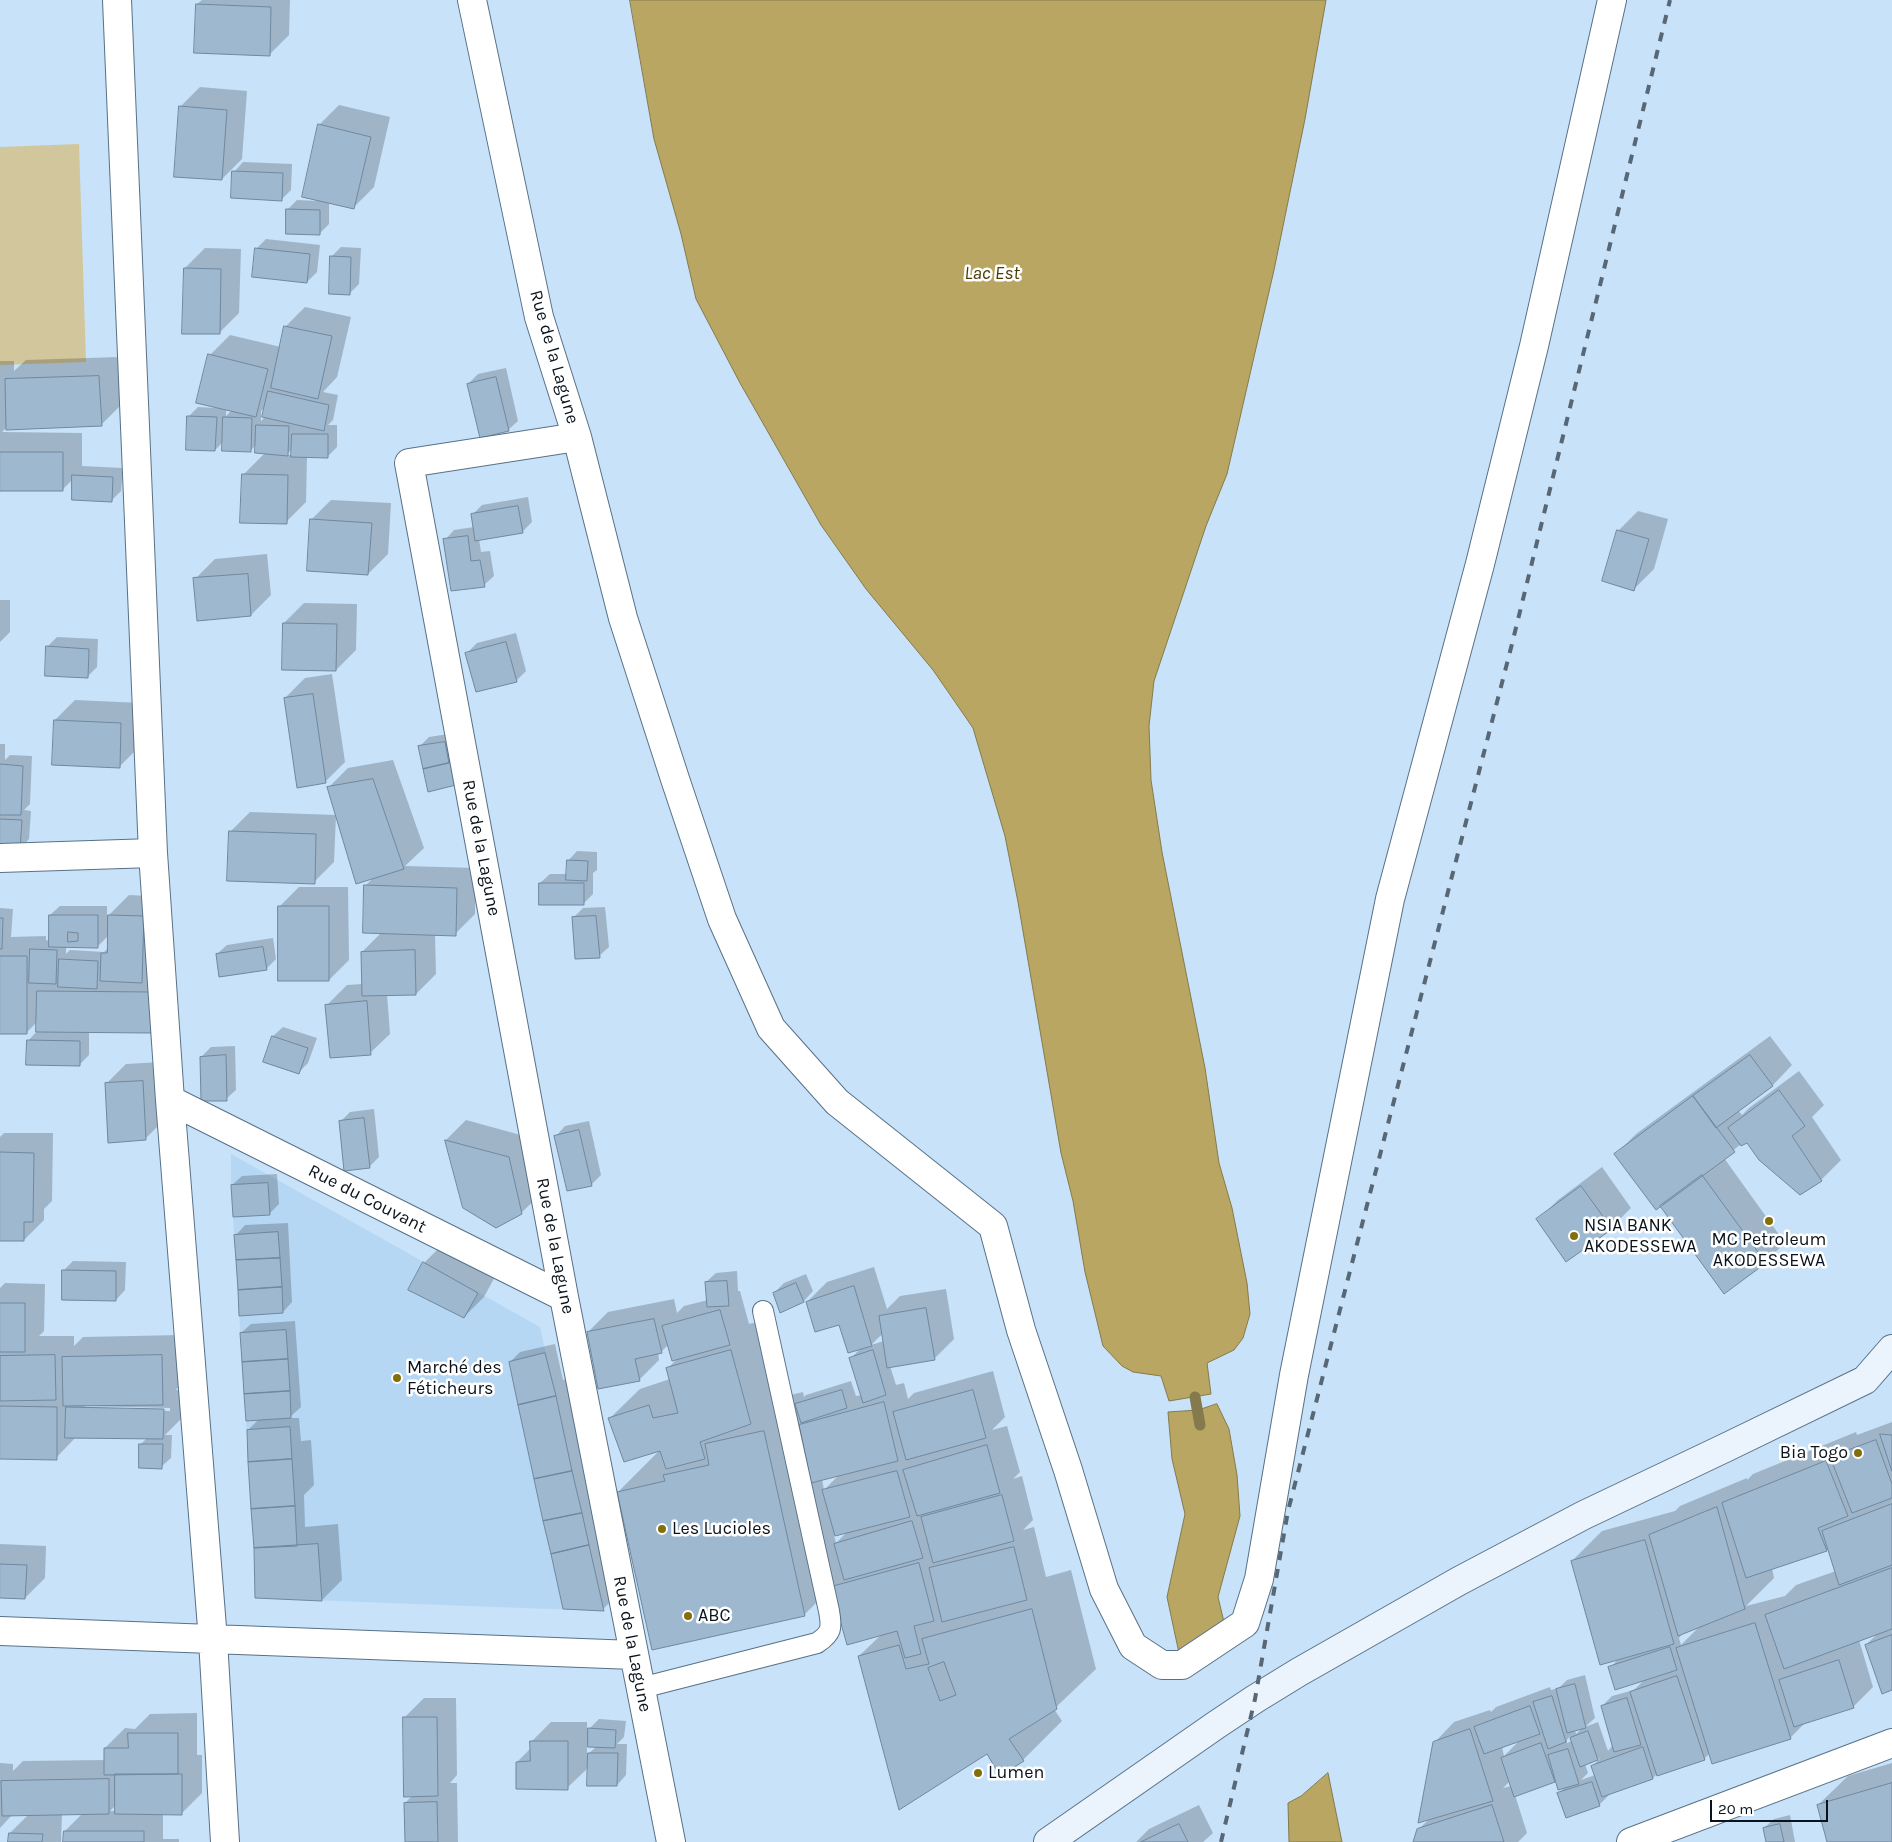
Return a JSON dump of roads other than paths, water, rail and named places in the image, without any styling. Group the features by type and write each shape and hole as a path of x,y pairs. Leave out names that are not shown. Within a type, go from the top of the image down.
{"main road":[{"path":"1048,1842 1216,1725 1300,1672 1459,1581 1552,1531 1865,1380 1892,1348"},
{"path":"1865,1380 1892,1381"}],"street":[{"path":"117,0 122,76 153,853 170,1100 213,1640 225,1842"},
{"name":"Rue de la Lagune","path":"472,0 539,317 577,437 409,463 564,1297 671,1842"},
{"path":"577,437 623,618 675,779 722,919 771,1028 837,1102 994,1226 1021,1330 1068,1470 1104,1589 1133,1646 1162,1665 1182,1665 1245,1623 1259,1579 1294,1375 1390,899 1480,564 1534,346 1612,0"},
{"path":"0,858 153,853"},
{"name":"Rue du Couvant","path":"170,1100 564,1297"},
{"path":"0,1631 634,1655"},
{"path":"1630,1842 1687,1832 1892,1743"}],"lane":[{"path":"641,1688 817,1643 828,1635 832,1624 764,1311"}],"water":[{"name":"Lac Est","path":"630,0 1326,0 1305,119 1274,270 1227,474 1206,526 1154,681 1149,726 1151,780 1162,852 1205,1068 1219,1163 1232,1208 1247,1283 1250,1314 1243,1338 1234,1350 1207,1363 1211,1394 1169,1401 1161,1376 1133,1372 1122,1366 1103,1346 1085,1272 1073,1201 1061,1153 1005,836 973,728 933,670 866,589 821,525 740,383 696,299 681,234 654,139"},
{"path":"1217,1404 1229,1429 1237,1475 1240,1516 1218,1597 1224,1622 1179,1653 1167,1597 1185,1514 1172,1459 1168,1412 1198,1410"},
{"path":"1328,1773 1342,1842 1289,1842 1288,1803 1301,1796"}],"waterway":[{"path":"1195,1397 1200,1425"}],"railway":[{"path":"1221,1842 1255,1699 1288,1511 1512,644 1670,0"}],"place":[{"name":"MC Petroleum AKODESSEWA","path":"1769,1221"},
{"name":"NSIA BANK AKODESSEWA","path":"1574,1236"},
{"name":"Marché des Féticheurs","path":"397,1378"},
{"name":"Bia Togo","path":"1858,1453"},
{"name":"Les Lucioles","path":"662,1529"},
{"name":"ABC","path":"688,1616"},
{"name":"Lumen","path":"978,1773"}]}
